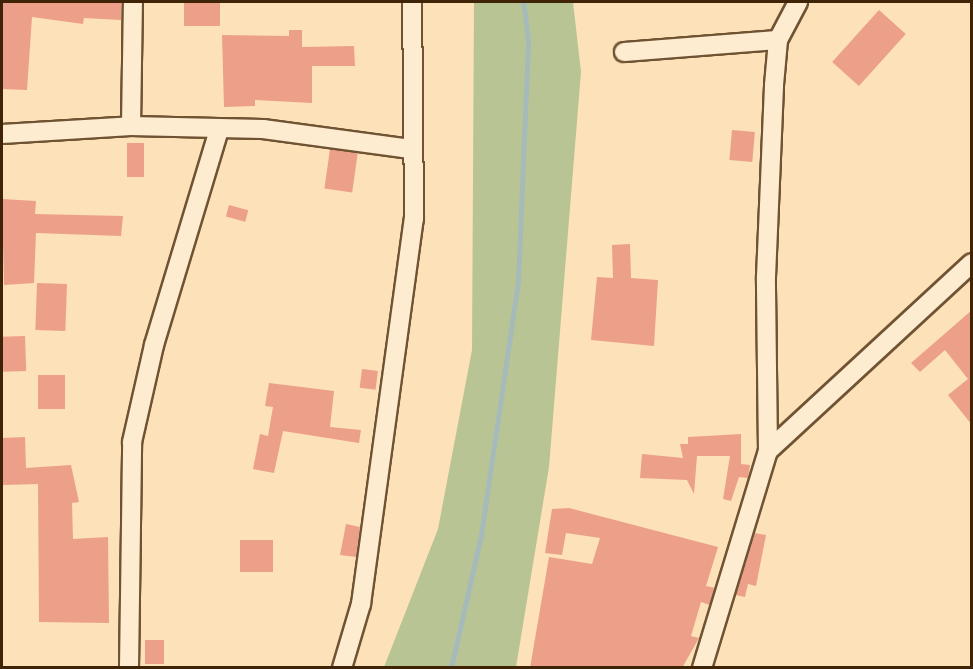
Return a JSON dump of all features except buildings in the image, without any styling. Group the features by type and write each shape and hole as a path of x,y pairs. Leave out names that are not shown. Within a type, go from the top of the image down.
{"street":[{"path":"131,126 133,2"},
{"path":"342,668 361,604 414,219 411,149 412,2"},
{"path":"702,668 768,451 766,277 778,40 798,2"},
{"path":"624,52 778,40"},
{"path":"2,134 131,126 299,131 411,149"},
{"path":"129,668 132,442 154,345 219,130"},
{"path":"768,451 972,263"}],"green space":[{"path":"474,2 573,2 581,72 549,467 516,667 384,667 438,529 472,350"}],"waterway":[{"path":"451,668 481,535 518,282 528,40 523,2"}]}
